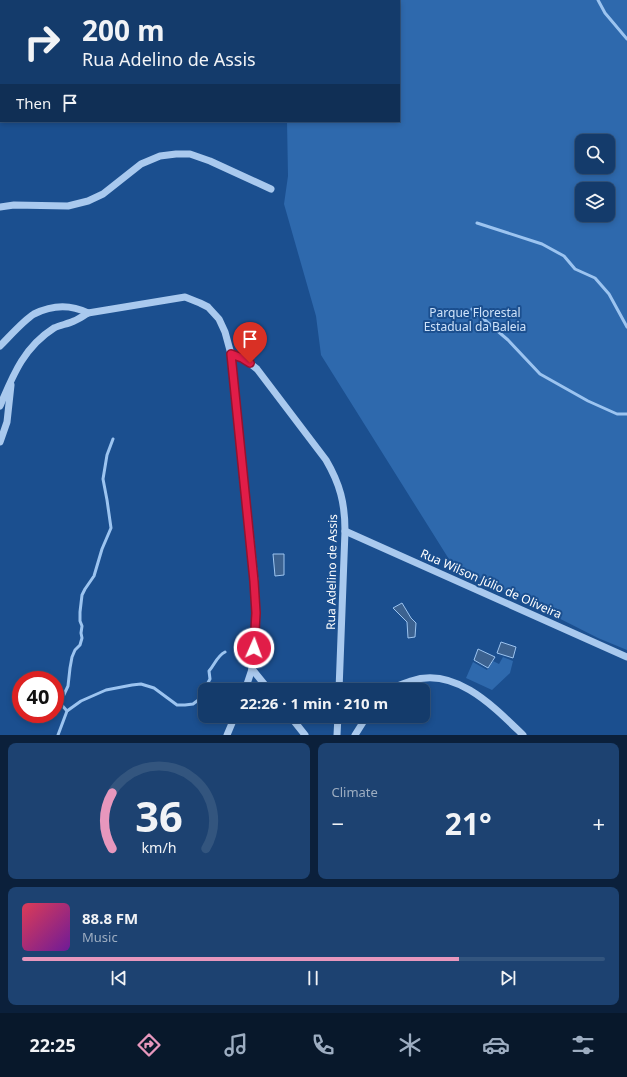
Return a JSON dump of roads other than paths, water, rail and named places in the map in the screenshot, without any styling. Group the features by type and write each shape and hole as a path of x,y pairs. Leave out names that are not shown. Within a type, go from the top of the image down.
{"street":[{"path":"0,207 14,205 68,206 88,201 102,194 141,164 160,156 176,154 190,154 210,161 271,189"},
{"path":"0,406 12,379 31,347 55,328 74,321 88,313 185,297 208,307 219,319 225,332 231,354 254,581 256,613 254,648 252,669 247,683"},
{"path":"0,346 33,314 43,310 66,306 78,308 88,313"},
{"name":"Rua Adelino de Assis","path":"231,354 242,358 257,369 326,460 334,474 341,495 345,513 346,531 339,683"},
{"path":"0,442 7,422 12,379"},
{"name":"Rua Wilson Júlio de Oliveira","path":"346,531 627,657"},
{"path":"252,669 263,683"},
{"path":"406,683 417,679 440,678 465,687 492,706 523,735"},
{"path":"227,735 232,723"},
{"path":"296,723 305,735"},
{"path":"337,735 338,723"},
{"path":"355,735 363,723"}],"waterway":[{"path":"598,0 605,13 627,39"},
{"path":"477,223 542,244 564,256 575,269 595,278 609,294 627,327"},
{"path":"472,309 508,340 540,374 588,401 617,414 627,414"},
{"path":"67,711 60,703 68,686 72,657 75,650 80,645 82,638 82,626 80,621 82,595 94,576 102,549 111,528 103,479 107,455 113,439"},
{"path":"58,735 67,711 81,701 106,690 141,684 154,688 177,705 193,704 201,698 210,679 209,671 218,658 225,652"}],"park label":[{"name":"Parque Florestal Estadual da Baleia","path":"475,320"}]}
